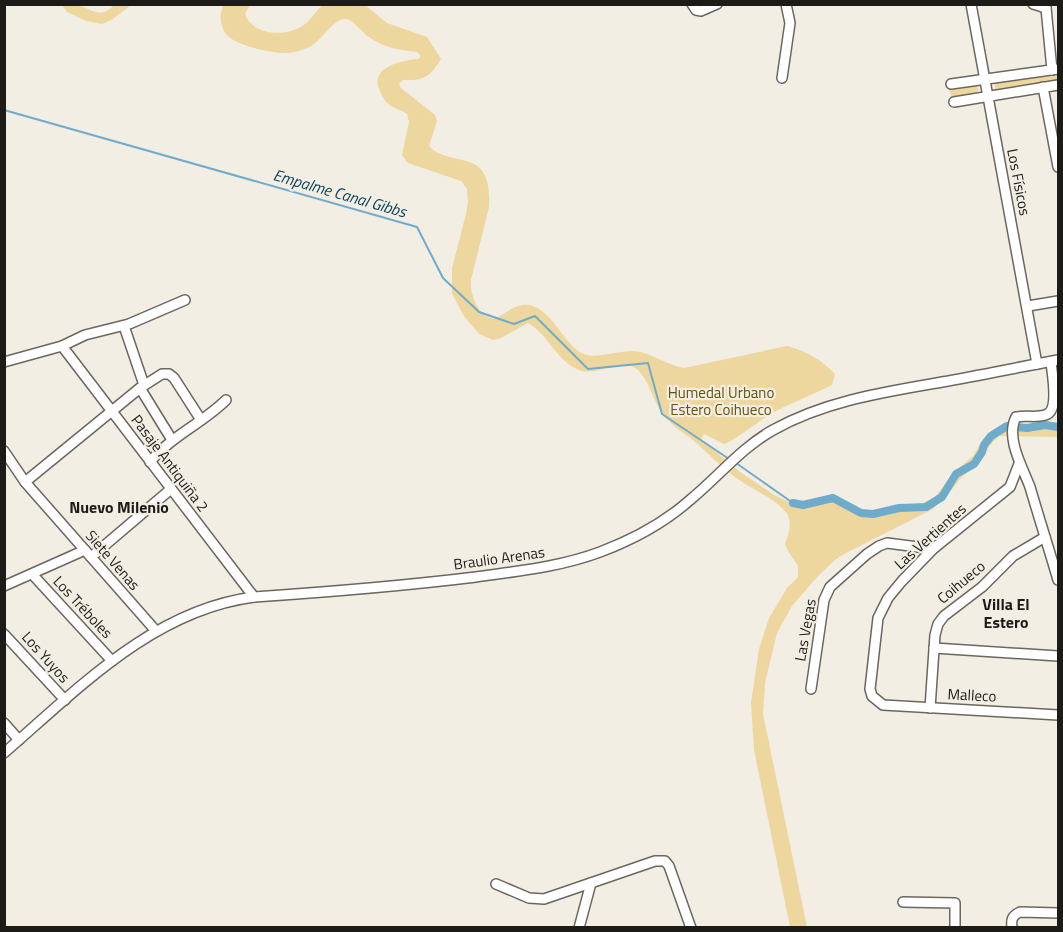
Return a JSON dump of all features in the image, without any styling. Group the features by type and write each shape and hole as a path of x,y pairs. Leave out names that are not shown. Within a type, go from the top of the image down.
{"street":[{"path":"692,4 696,10 701,11 717,4"},
{"path":"782,78 790,23 786,4"},
{"name":"Los Físicos","path":"971,4 1037,364"},
{"path":"951,84 1055,69 1048,6 1033,4"},
{"path":"954,102 1059,86"},
{"path":"1043,87 1059,167"},
{"path":"4,362 62,346 85,335 124,326 185,300"},
{"path":"1028,306 1059,301"},
{"path":"124,326 142,386 172,440"},
{"name":"Pasaje Antiquiña 2","path":"62,346 254,597"},
{"path":"1055,361 1053,411 1048,415 1016,417 1013,429 1019,464 1028,484 1059,580"},
{"name":"Braulio Arenas","path":"4,753 112,661 156,631 217,603 254,597 444,581 527,571 565,563 603,551 655,526 688,502 741,452 772,431 807,414 875,393 1055,361"},
{"path":"25,482 111,410 162,374 172,376 201,420"},
{"path":"150,462 172,440 226,400"},
{"name":"Siete Venas","path":"4,451 25,482 156,631"},
{"name":"Las Vertientes","path":"883,705 872,696 870,689 878,618 888,598 902,580 933,549 1010,487 1019,464"},
{"path":"4,586 88,553 171,489"},
{"name":"Coihueco","path":"930,708 935,635 938,624 944,616 982,587 1013,556 1045,537"},
{"name":"Las Vegas","path":"811,689 824,600 830,587 867,554 887,543 933,549"},
{"name":"Los Tréboles","path":"32,574 112,661"},
{"name":"Los Yuyos","path":"4,634 64,700"},
{"path":"934,648 1059,656"},
{"name":"Malleco","path":"883,705 1059,715"},
{"path":"4,723 20,740"},
{"path":"496,884 537,899 655,861 665,861 669,866 691,927"},
{"path":"579,927 591,883"},
{"path":"903,902 955,903 955,927"},
{"path":"1011,924 1014,915 1020,912 1059,913"}],"green space":[{"path":"62,5 77,5 100,13 114,5 131,5 113,19 102,24 86,21 67,12"},
{"name":"Humedal Urbano Estero Coihueco","path":"224,5 250,5 245,14 249,21 261,30 276,33 292,31 303,26 323,5 365,5 387,23 427,37 441,59 426,77 403,80 399,84 435,115 437,121 429,146 438,153 478,166 485,174 489,187 489,207 471,286 476,304 488,317 494,319 519,306 533,306 549,318 570,344 586,355 638,352 684,368 787,346 825,364 835,374 832,385 772,413 724,444 704,434 701,439 740,472 776,496 801,504 822,500 833,502 855,512 876,513 917,506 935,497 953,473 973,456 983,439 996,428 1005,425 1058,425 1058,437 999,436 990,445 983,458 933,509 836,559 792,606 777,633 765,683 763,714 807,927 790,927 754,750 751,703 759,649 769,618 787,588 798,577 798,566 785,544 790,527 787,514 779,505 730,473 672,424 659,409 645,379 635,368 622,365 596,371 582,371 566,362 528,323 493,340 479,334 464,316 452,294 452,268 466,214 467,189 461,181 408,163 402,155 409,122 407,114 386,102 377,81 383,70 389,66 418,59 421,56 417,52 380,44 347,19 340,20 304,49 287,53 262,50 242,44 228,36 221,21 221,11"},
{"path":"1058,74 1058,83 995,90 995,82"},
{"path":"976,86 979,89 976,93 952,98 949,90"}],"waterway":[{"name":"Empalme Canal Gibbs","path":"4,110 417,227 443,278 479,312 514,324 535,316 588,369 648,363 662,414 729,459"},
{"path":"793,503 803,505 833,498 861,513 873,514 899,508 926,507 942,497 956,474 974,464 991,436 1007,426 1058,427"},
{"name":"Empalme Canal Gibbs","path":"736,463 793,503"}],"district":[{"name":"Nuevo Milenio","path":"119,507"},
{"name":"Villa El Estero","path":"1006,613"}]}
